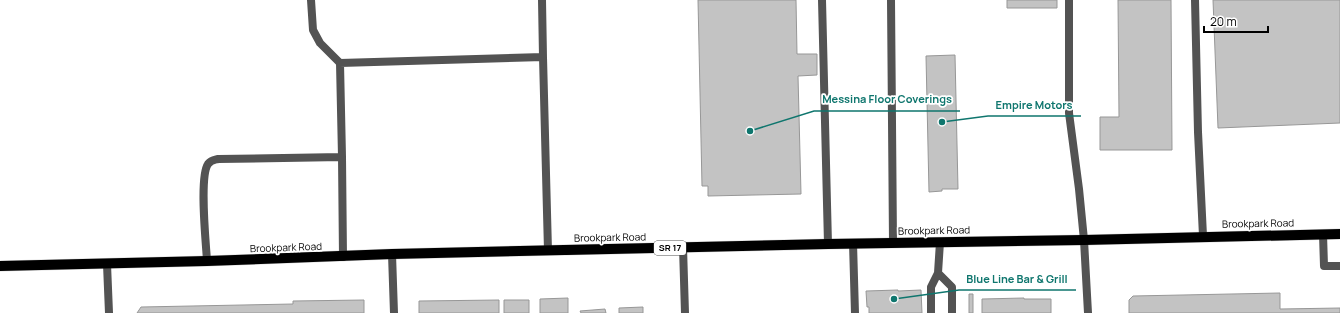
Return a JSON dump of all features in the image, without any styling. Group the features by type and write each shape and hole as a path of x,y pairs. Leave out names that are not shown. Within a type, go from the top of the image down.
{"main road":[{"name":"Brookpark Road","path":"0,266 683,247 1340,234"}],"street":[{"path":"312,0 313,30 320,43 340,63 343,257"},
{"path":"542,0 548,251"},
{"path":"822,0 828,244"},
{"path":"891,0 893,243"},
{"path":"1069,0 1069,113 1084,240 1088,313"},
{"path":"1195,0 1198,132 1203,236"},
{"path":"340,63 543,57"},
{"path":"207,261 203,210 204,176 207,165 212,160 342,157"},
{"path":"1323,234 1324,266 1340,266"},
{"path":"931,313 932,287 938,273 940,242"},
{"path":"853,243 855,313"},
{"path":"683,247 685,313"},
{"path":"392,254 394,313"},
{"path":"108,264 109,313"},
{"path":"938,273 952,287 952,313"}],"building":[{"path":"698,0 796,0 797,54 817,54 817,75 798,76 801,194 708,196 708,186 702,186"},
{"path":"1007,0 1057,0 1057,8 1007,8"},
{"path":"1118,0 1171,0 1172,150 1100,150 1100,117 1119,117"},
{"path":"1213,0 1340,0 1340,123 1218,128"},
{"path":"955,55 958,189 942,189 942,191 929,192 926,56"},
{"path":"921,290 922,313 869,313 866,291"},
{"path":"1280,293 1280,309 1340,308 1340,313 1129,313 1129,300 1133,296"},
{"path":"969,294 973,294 973,313 969,313"},
{"path":"568,298 568,313 540,313 540,299"},
{"path":"982,299 1051,299 1051,313 982,313"},
{"path":"364,300 364,313 137,313 141,307 293,304 293,301"},
{"path":"499,300 499,313 419,313 419,301"},
{"path":"504,300 529,300 529,313 504,313"},
{"path":"643,307 643,313 619,313 619,308"},
{"path":"605,309 606,313 581,313 580,311"}],"place":[{"name":"Empire Motors","path":"942,122"},
{"name":"Messina Floor Coverings","path":"750,131"},
{"name":"Blue Line Bar & Grill","path":"894,299"}]}
